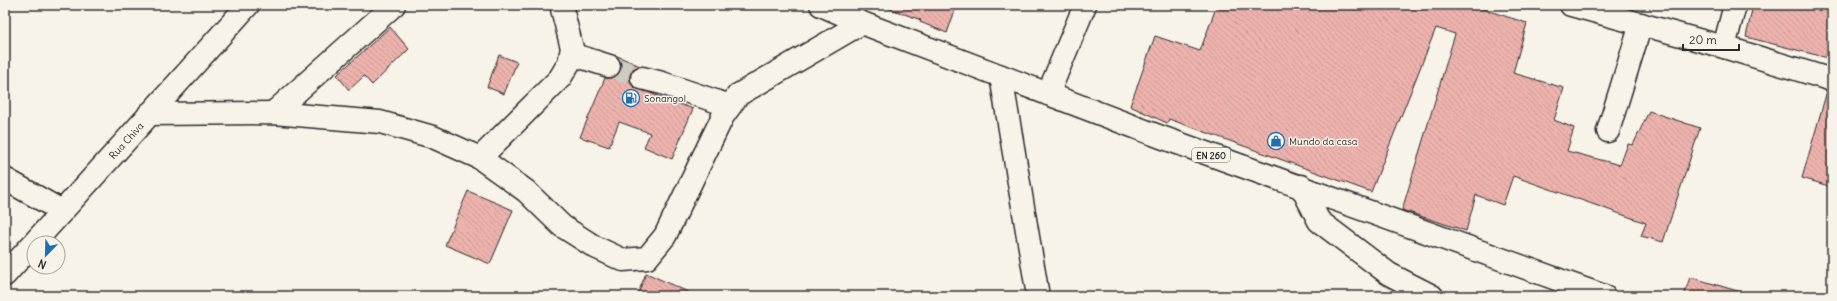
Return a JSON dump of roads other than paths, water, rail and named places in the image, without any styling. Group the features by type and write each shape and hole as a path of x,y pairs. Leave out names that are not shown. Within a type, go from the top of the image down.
{"street":[{"name":"Rua Chiva","path":"5,275 248,5"},
{"path":"273,113 394,5"},
{"path":"480,158 560,78 569,63 572,48 561,5"},
{"name":"EN 260","path":"821,5 862,23 1161,137 1604,296"},
{"path":"1048,94 1085,5"},
{"path":"1571,5 1724,47 1832,80"},
{"path":"1724,47 1735,5"},
{"path":"149,114 273,113 380,122 433,137 480,158 526,191 562,226 595,247 623,260 647,258 665,236 723,116 738,95 862,23"},
{"path":"1608,131 1641,24"},
{"path":"571,54 609,66"},
{"path":"1001,76 1038,296"},
{"path":"642,78 662,82 730,106"},
{"path":"5,179 62,211"},
{"path":"1301,186 1319,221 1388,274 1432,296"}],"tunnel":[{"path":"609,66 642,78"}],"place":[{"name":"Sonangol","path":"631,98"},
{"name":"Mundo da casa","path":"1276,141"}]}
